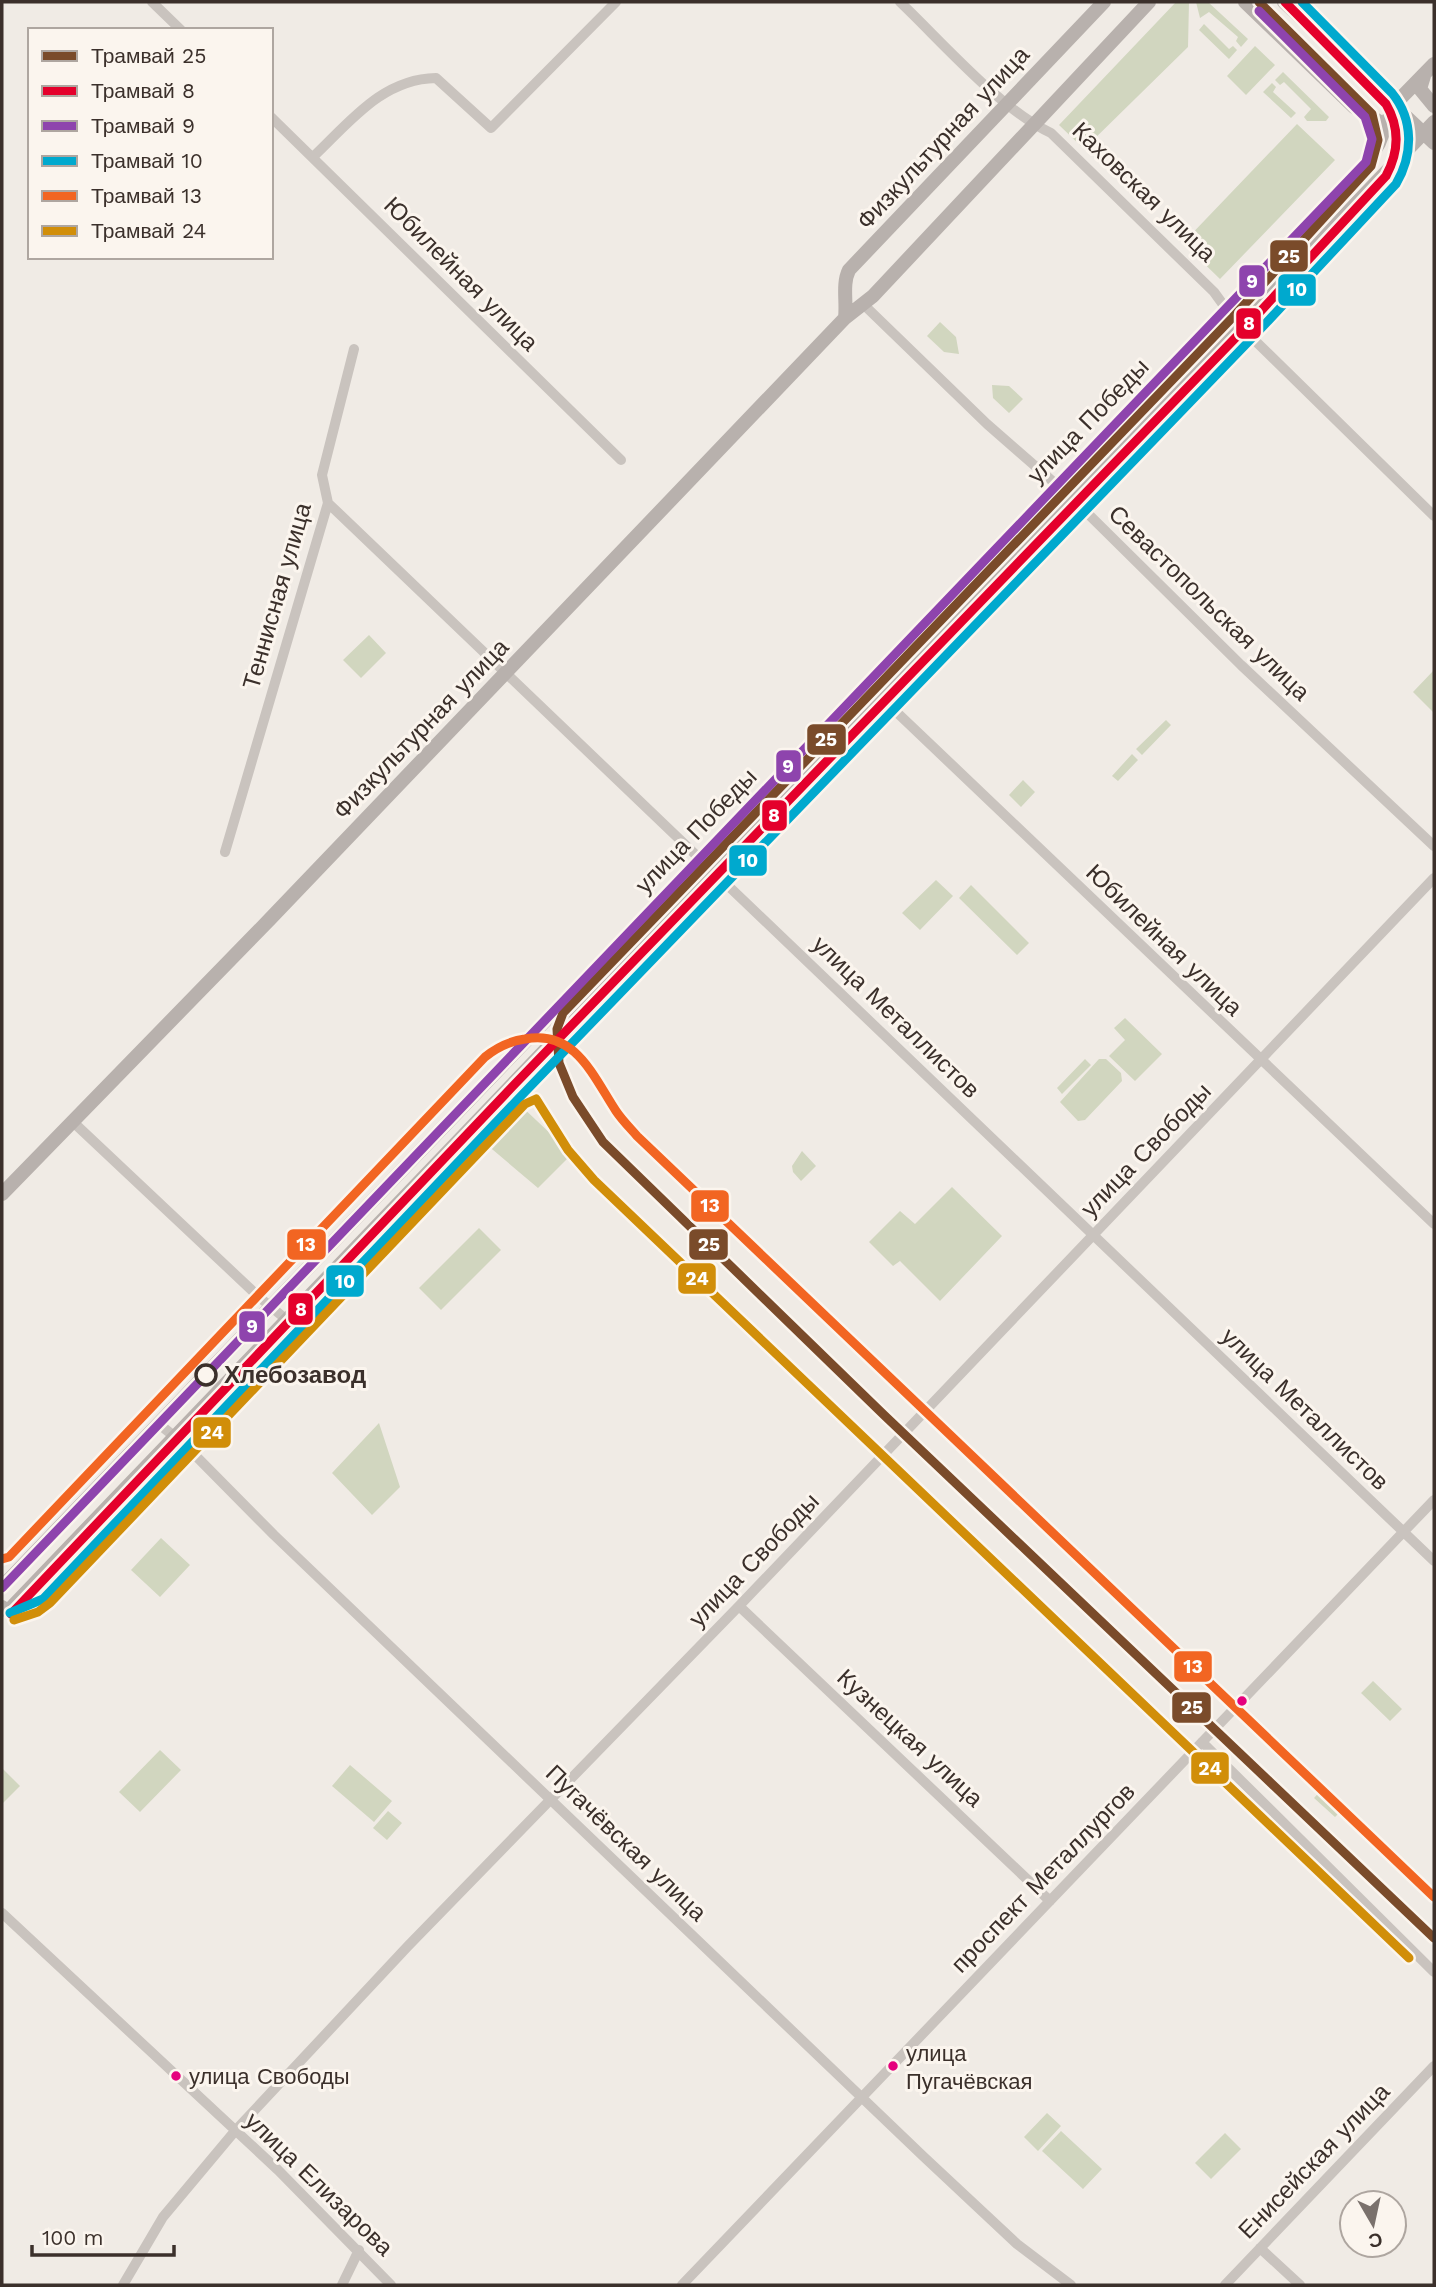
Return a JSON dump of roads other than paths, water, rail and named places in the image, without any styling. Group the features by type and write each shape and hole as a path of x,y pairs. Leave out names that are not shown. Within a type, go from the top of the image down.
{"main road":[{"name":"Физкультурная улица","path":"846,289 849,270 1104,2"},
{"name":"Физкультурная улица","path":"2,1194 845,318 868,300 978,186 1032,124 1149,2"},
{"path":"1245,2 1354,107 1387,126 1429,138"},
{"path":"1284,2 1429,138"},
{"path":"1429,69 1420,89 1434,106"},
{"name":"улица Победы","path":"2,1587 1365,166 1387,126 1394,105 1429,69"},
{"name":"улица Победы","path":"4,1612 175,1437 1239,325 1429,138 1434,122"},
{"path":"846,289 856,297 868,300"},
{"path":"845,318 846,289"},
{"name":"Каховская улица","path":"1227,310 1239,325"}],"street":[{"path":"152,2 179,28"},
{"path":"313,157 378,95 398,84 421,78 436,78 491,128 616,2"},
{"name":"Каховская улица","path":"900,2 1006,103 1032,124 1051,133 1214,292 1227,310"},
{"name":"Юбилейная улица","path":"273,119 621,460"},
{"name":"Севастопольская улица","path":"868,300 1241,665 1434,846"},
{"name":"Каховская улица","path":"1239,325 1434,516"},
{"name":"Теннисная улица","path":"225,852 328,503 322,475 354,349"},
{"name":"улица Металлистов","path":"328,503 1434,1561"},
{"name":"Юбилейная улица","path":"867,684 1259,1061 1434,1224"},
{"name":"улица Свободы","path":"123,2285 163,2217 235,2131 550,1798 739,1606 1434,877"},
{"path":"72,1121 287,1320"},
{"name":"Пугачёвская улица","path":"159,1424 862,2098 1017,2244 1071,2285"},
{"name":"проспект Металлургов","path":"682,2285 1434,1500"},
{"name":"Кузнецкая улица","path":"739,1606 1050,1901"},
{"path":"1202,1742 1434,1972"},
{"name":"улица Елизарова","path":"2,1913 235,2131 359,2250 391,2285"},
{"name":"Енисейская улица","path":"1224,2285 1434,2066"},
{"path":"1260,2248 1300,2285"},
{"path":"342,2285 359,2250"}],"tram line":[{"name":"25","path":"1259,2 1372,114 1378,140 1371,166 1233,317 563,1013 557,1029 559,1063 573,1097 603,1142 884,1415 1434,1938"},
{"name":"8","path":"11,1614 512,1087 1244,329 1386,176 1396,140 1394,122 1386,104 1285,2"},
{"name":"10","path":"10,1613 43,1599 521,1096 1253,337 1396,184 1406,161 1409,138 1399,103 1302,2"},
{"name":"9","path":"2,1588 1366,162 1372,139 1365,117 1259,11"},
{"name":"13","path":"2,1559 9,1557 485,1057 504,1045 520,1040 542,1038 557,1041 581,1058 618,1114 637,1136 1434,1897"},
{"name":"24","path":"14,1620 38,1612 50,1603 525,1104 536,1099 568,1150 594,1180 1409,1958"}],"place":[{"name":"Хлебозавод","path":"206,1375"},
{"name":"улица Пугачёвская","path":"893,2066"},
{"name":"улица Свободы","path":"176,2076"}]}
